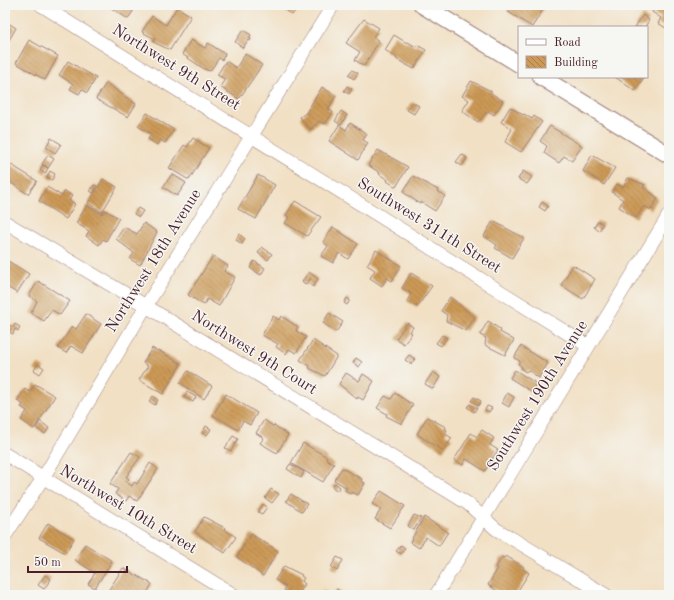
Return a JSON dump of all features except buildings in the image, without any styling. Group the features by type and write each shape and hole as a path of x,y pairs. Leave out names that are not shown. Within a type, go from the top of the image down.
{"street":[{"name":"Northwest 9th Street","path":"41,5 252,136"},
{"name":"Northwest 18th Avenue","path":"5,536 43,478 146,306 333,5"},
{"path":"422,5 518,63"},
{"path":"543,78 669,155"},
{"name":"Southwest 311th Street","path":"252,136 588,346"},
{"name":"Southwest 190th Avenue","path":"436,595 669,215"},
{"name":"Northwest 9th Court","path":"5,222 146,306 467,503 496,528 606,595"},
{"name":"Northwest 10th Street","path":"5,454 234,595"}]}
